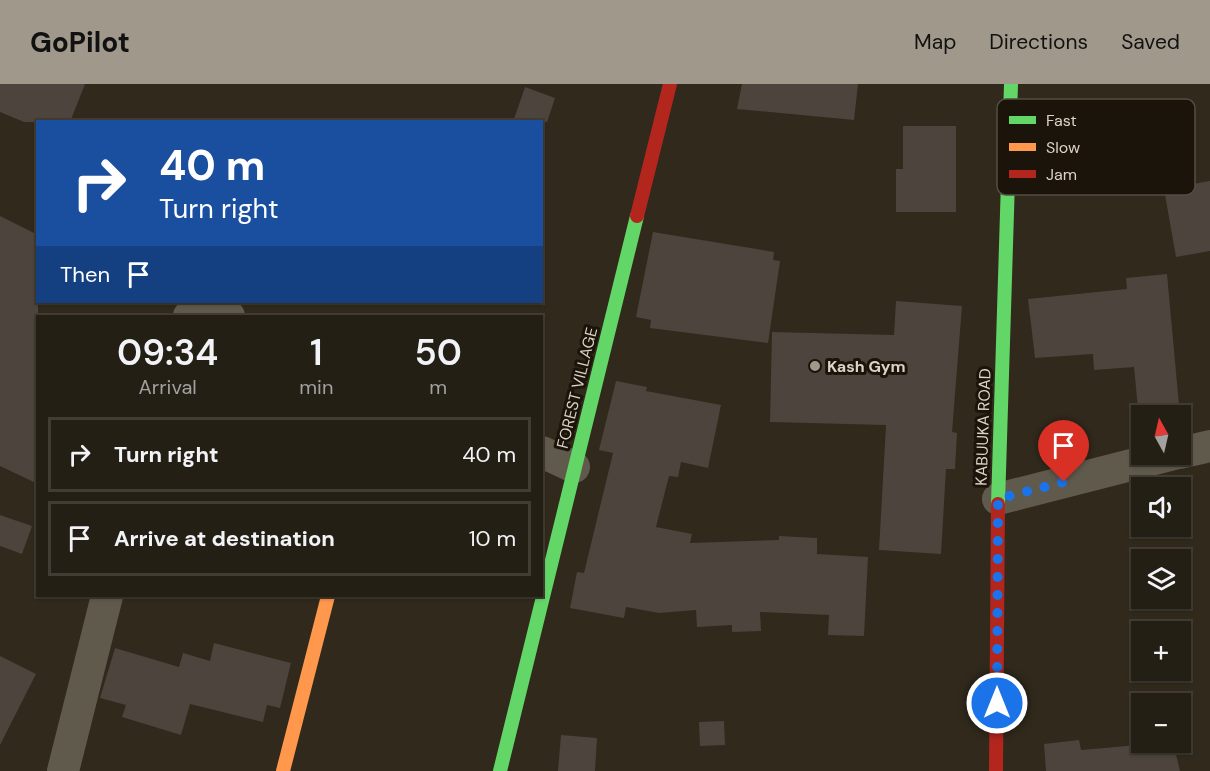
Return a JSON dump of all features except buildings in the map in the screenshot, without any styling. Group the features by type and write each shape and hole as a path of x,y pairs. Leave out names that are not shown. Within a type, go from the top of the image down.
{"street":[{"name":"FOREST VILLAGE","path":"543,594 670,84"},
{"name":"KABUUKA ROAD","path":"1011,84 1011,99"},
{"name":"KABUUKA ROAD","path":"996,771 998,499 1008,195"},
{"path":"200,315 222,313 227,315"},
{"path":"1191,450 1210,446"},
{"path":"543,452 574,466"},
{"path":"998,499 1131,465"},
{"path":"63,771 107,597"},
{"path":"283,771 328,597"},
{"name":"FOREST VILLAGE","path":"500,771 542,597"}],"traffic: fast":[{"path":"1011,84 1011,99"},
{"path":"998,504 1008,195"},
{"path":"543,597 637,216"},
{"path":"500,771 543,597"}],"traffic: slow":[{"path":"283,771 328,597"}],"traffic: jam":[{"path":"637,216 670,84"},
{"path":"996,771 998,504"}],"place":[{"name":"Kash Gym","path":"815,366"}],"route":[{"path":"997,703 998,499 1064,482"}]}
